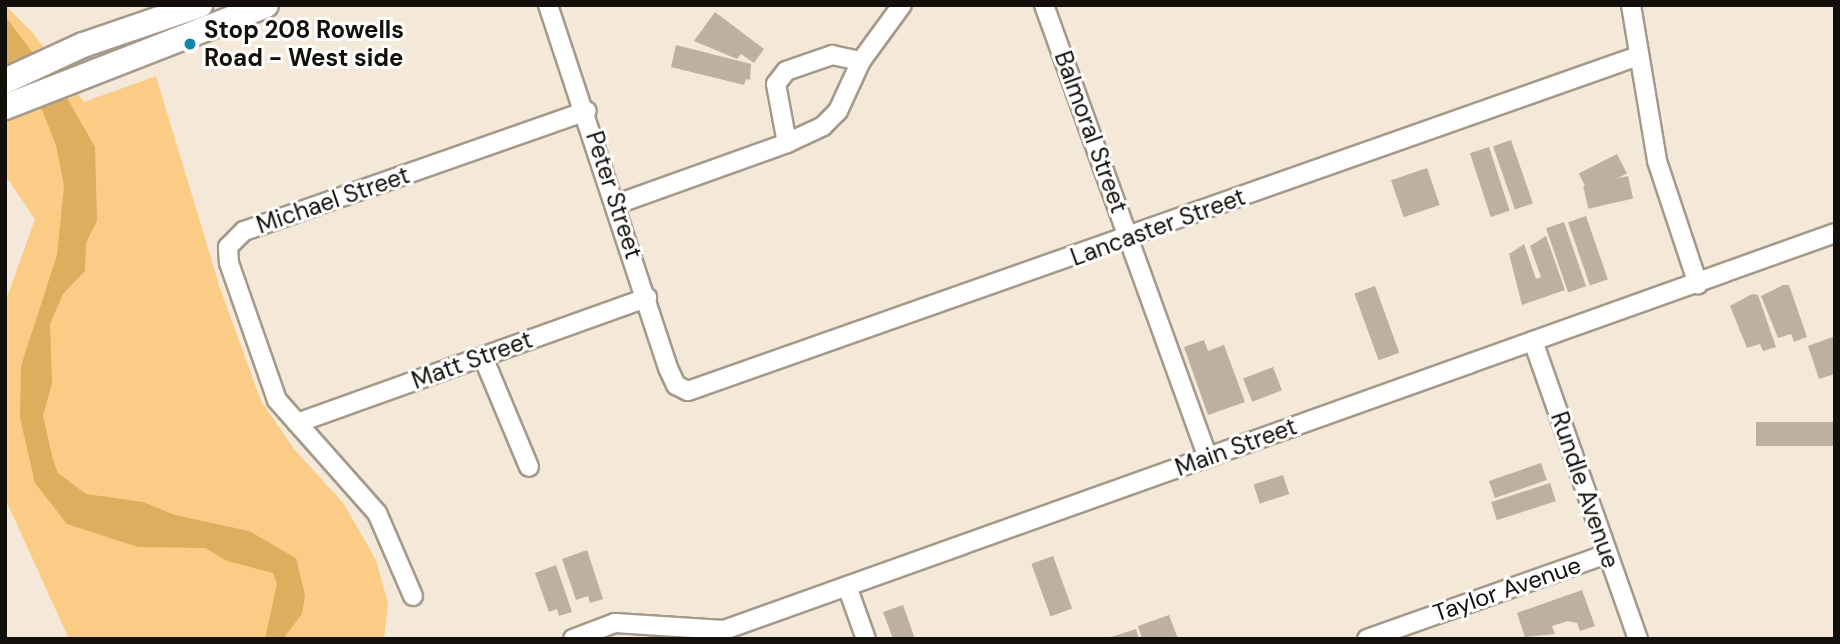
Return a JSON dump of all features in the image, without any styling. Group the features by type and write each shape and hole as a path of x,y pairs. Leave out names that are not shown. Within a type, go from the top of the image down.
{"main road":[{"path":"5,81 83,45 200,5"},
{"path":"5,107 266,5"}],"street":[{"name":"Peter Street","path":"548,5 587,111 676,385"},
{"path":"617,204 787,143 823,125 838,111 861,61 902,5"},
{"name":"Balmoral Street","path":"1044,5 1208,457"},
{"path":"1631,5 1657,160 1698,284"},
{"path":"787,143 776,84 786,71 832,55 861,61"},
{"name":"Lancaster Street","path":"676,385 701,389 1638,56"},
{"name":"Michael Street","path":"413,596 377,513 277,400 229,263 233,237 587,111"},
{"name":"Main Street","path":"573,639 615,623 635,633 720,631 1835,233"},
{"name":"Matt Street","path":"297,423 647,298"},
{"name":"Rundle Avenue","path":"1533,341 1638,639"},
{"path":"482,356 529,467"},
{"name":"Taylor Avenue","path":"1367,639 1607,554"},
{"path":"848,586 866,639"}],"shaded area":[{"path":"5,5 33,33 84,102 156,76 220,288 261,401 294,449 344,504 376,560 388,603 384,639 69,639 5,498 5,303 35,219 5,175"},
{"path":"5,16 67,98 95,147 97,221 86,243 85,271 63,294 50,324 52,383 43,416 58,473 86,494 143,502 175,515 249,531 296,558 305,595 302,614 283,639 265,639 277,584 273,573 227,561 205,548 138,547 67,524 35,483 20,418 21,366 57,255 64,186 56,145 42,110 5,72"}],"building":[{"path":"715,12 764,49 754,63 741,54 737,59 694,41"},
{"path":"676,45 751,64 750,80 746,79 744,85 671,67"},
{"path":"1511,140 1533,203 1515,210 1493,146"},
{"path":"1489,147 1510,211 1491,217 1470,153"},
{"path":"1617,154 1627,174 1589,193 1579,174"},
{"path":"1427,168 1440,205 1404,217 1391,180"},
{"path":"1628,176 1633,198 1588,209 1583,186"},
{"path":"1586,216 1608,279 1590,286 1568,222"},
{"path":"1564,222 1586,286 1568,292 1546,228"},
{"path":"1546,236 1565,290 1522,305 1509,254 1524,244 1536,279 1541,277 1530,246"},
{"path":"1783,285 1789,285 1807,337 1794,342 1791,334 1778,338 1761,296"},
{"path":"1375,286 1399,353 1379,360 1354,294"},
{"path":"1752,294 1758,295 1776,347 1763,351 1760,344 1747,348 1730,306"},
{"path":"1835,336 1835,374 1819,379 1808,346"},
{"path":"1204,340 1208,351 1224,345 1245,402 1208,415 1184,347"},
{"path":"1273,367 1282,390 1252,402 1243,378"},
{"path":"1756,422 1835,422 1835,446 1756,446"},
{"path":"1541,463 1547,480 1495,498 1489,481"},
{"path":"1283,475 1289,494 1260,504 1254,485"},
{"path":"1550,483 1556,501 1497,520 1491,502"},
{"path":"587,550 603,599 590,603 588,596 576,600 562,559"},
{"path":"1053,556 1072,609 1051,616 1031,564"},
{"path":"556,565 572,612 559,616 557,609 549,612 535,573"},
{"path":"1582,590 1595,626 1580,631 1577,623 1568,621 1552,626 1555,634 1525,637 1517,613"},
{"path":"903,605 915,639 893,639 883,612"},
{"path":"1169,615 1178,639 1142,639 1138,626"},
{"path":"1136,629 1139,639 1108,639 1108,638"}],"place":[{"name":"Stop 208 Rowells Road - West side","path":"190,44"}]}
